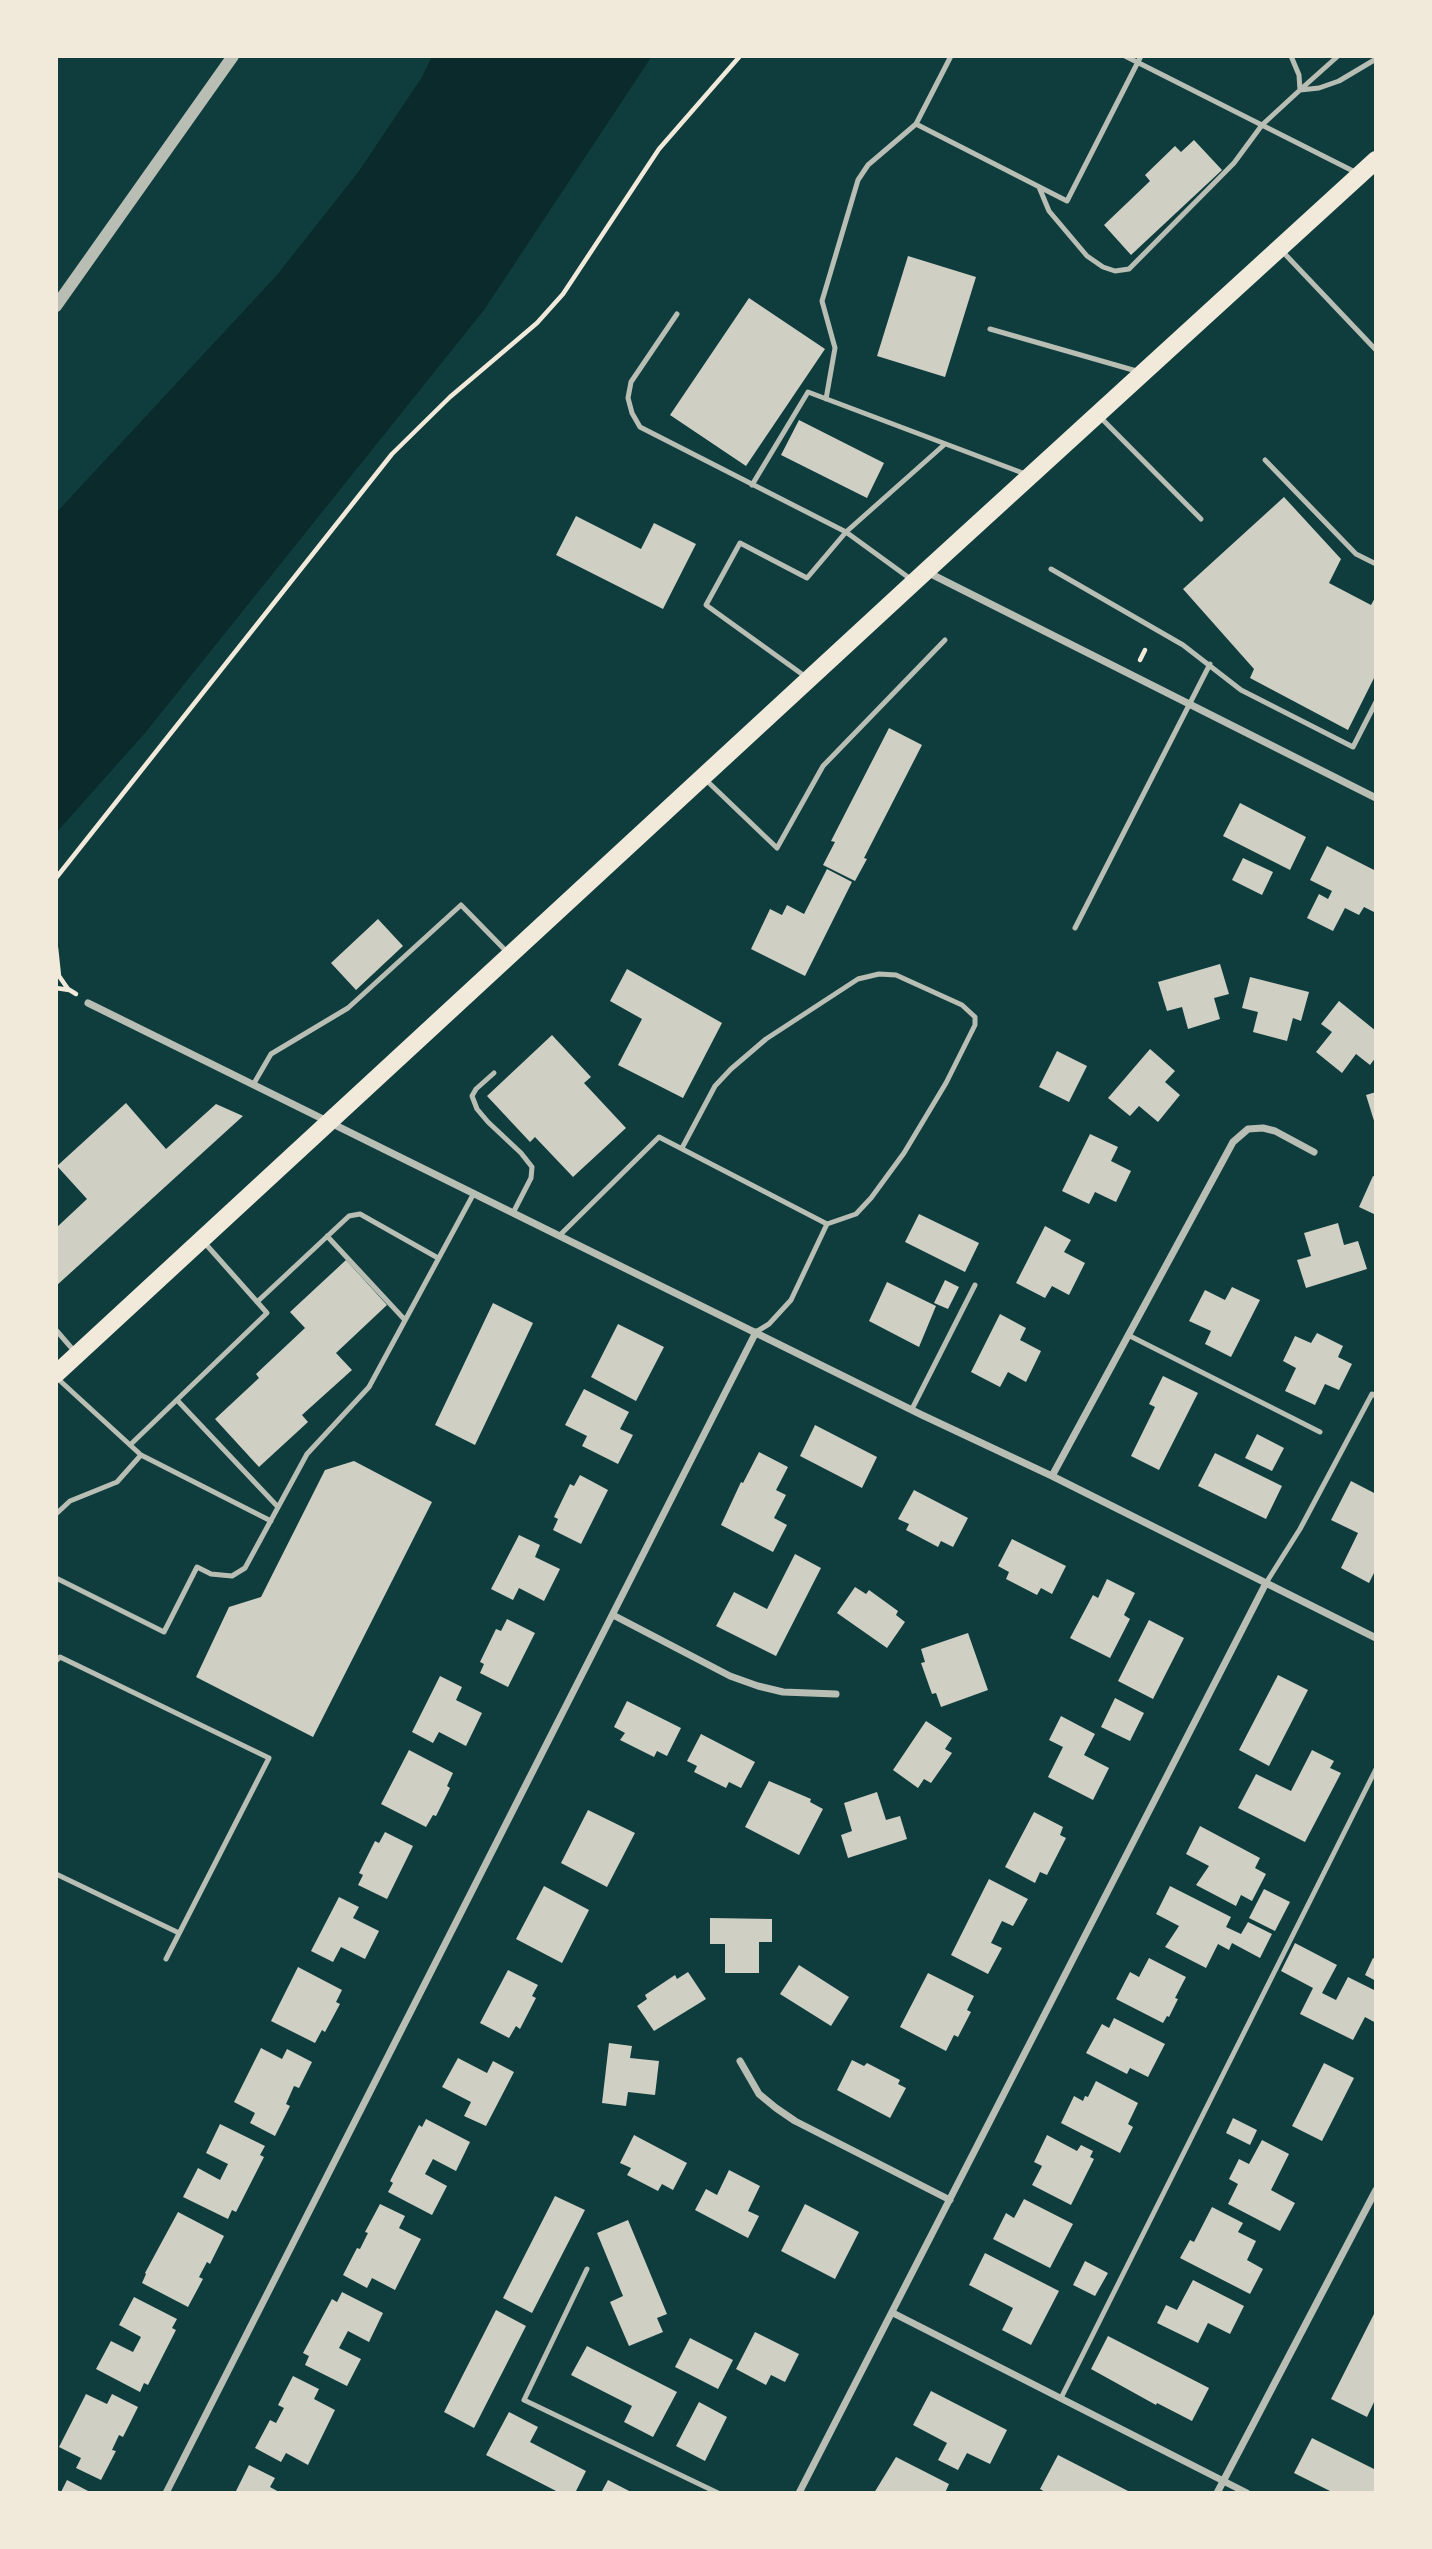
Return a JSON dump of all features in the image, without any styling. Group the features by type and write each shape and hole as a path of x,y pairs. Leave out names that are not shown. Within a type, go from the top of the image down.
{"main road":[{"path":"56,1376 1376,160"}],"street":[{"path":"58,299 233,56"},
{"path":"921,577 1188,704 1376,798"},
{"path":"88,1003 1376,1638"},
{"path":"1052,1476 1238,1137 1248,1129 1268,1129 1314,1152"},
{"path":"166,2493 756,1332"},
{"path":"799,2493 1266,1583"},
{"path":"613,1615 730,1676 758,1686 783,1692 836,1694"},
{"path":"740,2061 759,2094 795,2121 950,2200"},
{"path":"1217,2493 1376,2190"},
{"path":"892,2313 1247,2493"}],"lane":[{"path":"826,399 835,348 822,301 858,180 868,166 916,124 951,56"},
{"path":"1125,56 1139,59 1360,175"},
{"path":"1291,56 1299,75 1300,90"},
{"path":"1038,187 1049,211 1087,256 1102,267 1115,271 1129,269 1234,163 1262,125 1338,56"},
{"path":"916,124 1067,201 1139,59"},
{"path":"1300,90 1319,88 1339,81 1376,59"},
{"path":"1279,248 1376,350"},
{"path":"677,313 631,382 628,398 640,427 846,532 921,577"},
{"path":"990,329 1143,373"},
{"path":"752,485 808,393 1031,476"},
{"path":"1098,415 1201,519"},
{"path":"810,680 706,605 740,543 807,578 846,532 945,444"},
{"path":"1265,460 1356,554 1376,564"},
{"path":"1051,569 1183,645 1241,690 1353,747 1376,702"},
{"path":"704,777 777,848 823,766 945,640"},
{"path":"1075,928 1210,664"},
{"path":"253,1085 271,1054 348,1008 461,905 511,956"},
{"path":"682,1148 715,1086 732,1069 766,1039 858,979 879,974 896,975 961,1005 975,1017 975,1025 946,1083 904,1153 856,1214 827,1224 791,1300 769,1324 756,1332"},
{"path":"494,1073 475,1090 472,1097 477,1109 488,1122 522,1153 532,1167 531,1178 513,1213"},
{"path":"559,1236 659,1137 827,1224"},
{"path":"56,1578 164,1632 197,1566 211,1574 232,1576 245,1568 307,1454 369,1387 474,1193"},
{"path":"257,1302 349,1216 360,1214 438,1258"},
{"path":"327,1236 405,1320"},
{"path":"130,1445 267,1313 202,1241"},
{"path":"912,1409 975,1285"},
{"path":"56,1330 78,1354"},
{"path":"1130,1336 1320,1432"},
{"path":"56,1376 141,1455 271,1521"},
{"path":"1266,1583 1300,1529 1373,1394 1376,1396"},
{"path":"177,1400 278,1507"},
{"path":"56,1514 70,1501 117,1482 141,1455"},
{"path":"56,1661 61,1657 269,1758 166,1959"},
{"path":"1061,2398 1376,1769"},
{"path":"56,1874 179,1933"},
{"path":"587,2269 524,2400 718,2493"}],"path":[{"path":"56,878 392,454 450,397 537,323 563,295 659,149 740,56"},
{"path":"1140,660 1145,650"},
{"path":"56,948 59,976 88,1003"},
{"path":"56,988 71,990"}],"water":[{"path":"432,56 652,56 484,310 145,733 56,833 56,513 277,275 359,171 422,77"}],"building":[{"path":"1194,140 1222,170 1131,255 1104,225 1150,181 1145,175 1175,146 1181,152"},
{"path":"908,256 976,277 945,377 877,356"},
{"path":"749,298 825,349 746,466 670,415"},
{"path":"799,420 884,463 867,498 781,455"},
{"path":"1284,497 1341,559 1329,583 1371,605 1376,596 1376,674 1348,730 1250,678 1254,669 1183,589"},
{"path":"576,516 641,549 654,523 696,544 663,609 556,555"},
{"path":"889,728 922,745 855,881 823,865 835,842 831,841"},
{"path":"1240,803 1306,837 1290,870 1223,836"},
{"path":"1327,846 1376,871 1376,913 1364,907 1359,915 1345,908 1333,931 1307,918 1319,894 1328,899 1332,891 1310,880"},
{"path":"1243,858 1273,872 1262,895 1232,880"},
{"path":"827,869 852,882 805,976 751,949 770,909 782,915 787,905 804,914"},
{"path":"378,919 403,946 356,990 331,963"},
{"path":"1220,964 1229,994 1214,998 1220,1019 1188,1029 1182,1007 1167,1011 1158,982"},
{"path":"627,969 722,1023 683,1098 618,1065 642,1019 610,1001"},
{"path":"1250,977 1309,992 1301,1021 1293,1018 1287,1041 1253,1032 1258,1012 1242,1008"},
{"path":"1339,1001 1376,1031 1376,1057 1370,1065 1356,1054 1342,1073 1316,1052 1332,1032 1321,1024"},
{"path":"552,1035 591,1077 584,1083 626,1128 573,1177 535,1137 530,1142 487,1096"},
{"path":"1150,1049 1175,1071 1165,1082 1180,1095 1158,1122 1139,1106 1130,1116 1108,1098"},
{"path":"1057,1051 1087,1066 1069,1102 1039,1087"},
{"path":"1376,1092 1376,1124 1375,1124 1366,1095"},
{"path":"126,1103 166,1149 216,1104 243,1116 56,1286 56,1228 87,1199 57,1166"},
{"path":"1090,1134 1118,1147 1111,1161 1131,1171 1116,1202 1095,1192 1089,1204 1062,1191"},
{"path":"1373,1176 1376,1177 1376,1215 1359,1207"},
{"path":"919,1214 979,1243 965,1272 905,1242"},
{"path":"1338,1223 1344,1245 1358,1241 1367,1269 1306,1288 1297,1260 1311,1256 1304,1233"},
{"path":"1045,1226 1071,1240 1064,1252 1085,1263 1069,1295 1052,1286 1045,1298 1016,1283"},
{"path":"346,1260 387,1305 336,1353 352,1370 302,1415 308,1422 259,1467 215,1419 259,1378 256,1374 305,1328 290,1312"},
{"path":"945,1280 959,1287 948,1309 934,1303"},
{"path":"887,1282 936,1306 919,1347 869,1321"},
{"path":"1232,1287 1260,1300 1231,1357 1205,1344 1211,1331 1189,1321 1205,1290 1225,1300"},
{"path":"493,1303 533,1323 475,1445 435,1425"},
{"path":"1000,1314 1026,1328 1020,1340 1041,1351 1026,1382 1008,1372 1000,1387 971,1372"},
{"path":"618,1324 664,1347 636,1401 591,1377"},
{"path":"1317,1333 1343,1346 1338,1357 1352,1364 1339,1390 1325,1384 1315,1405 1285,1391 1296,1368 1283,1361 1295,1336 1311,1343"},
{"path":"1163,1376 1198,1393 1159,1470 1131,1456 1155,1407 1149,1404"},
{"path":"584,1389 629,1412 620,1429 633,1435 618,1464 582,1446 587,1436 565,1425"},
{"path":"815,1425 877,1457 862,1488 800,1456"},
{"path":"1257,1434 1284,1448 1272,1471 1245,1458"},
{"path":"759,1452 788,1467 776,1490 786,1495 774,1518 787,1525 773,1552 721,1525 741,1482 743,1483"},
{"path":"1215,1453 1282,1486 1266,1519 1198,1486"},
{"path":"354,1461 432,1502 313,1737 196,1677 229,1607 261,1597 325,1470"},
{"path":"580,1475 608,1490 581,1544 553,1530 558,1519 554,1517 570,1484 574,1486"},
{"path":"1351,1481 1376,1494 1376,1569 1369,1583 1341,1568 1358,1533 1331,1520"},
{"path":"914,1490 968,1518 953,1547 941,1541 938,1547 906,1530 909,1524 898,1519"},
{"path":"519,1535 540,1545 535,1557 560,1569 544,1601 519,1588 513,1600 491,1589"},
{"path":"1012,1539 1066,1566 1052,1594 1041,1588 1037,1595 1006,1579 1009,1572 998,1566"},
{"path":"795,1554 821,1568 776,1656 716,1626 734,1592 767,1609"},
{"path":"1107,1579 1135,1593 1124,1615 1130,1619 1110,1658 1070,1638 1093,1595 1098,1598"},
{"path":"855,1587 866,1594 869,1590 898,1611 896,1615 905,1622 887,1648 837,1613"},
{"path":"507,1619 535,1633 508,1687 480,1673 484,1664 480,1662 496,1629 501,1631"},
{"path":"1149,1620 1184,1638 1153,1699 1118,1681"},
{"path":"968,1633 988,1690 941,1707 936,1693 932,1694 921,1663 925,1662 921,1649"},
{"path":"1278,1675 1308,1690 1269,1766 1239,1750"},
{"path":"440,1676 462,1687 456,1700 482,1713 466,1746 439,1732 433,1743 412,1732"},
{"path":"1115,1698 1144,1713 1130,1741 1101,1727"},
{"path":"627,1701 681,1728 667,1756 657,1751 654,1757 620,1740 625,1733 614,1727"},
{"path":"1061,1716 1095,1734 1084,1755 1109,1768 1093,1800 1048,1777 1063,1747 1049,1740"},
{"path":"926,1721 952,1738 945,1749 952,1753 931,1783 924,1779 918,1788 893,1770"},
{"path":"701,1734 755,1762 741,1788 729,1782 726,1788 694,1772 697,1766 687,1761"},
{"path":"409,1750 453,1773 447,1786 450,1788 436,1816 433,1815 426,1827 381,1804"},
{"path":"1312,1750 1334,1761 1330,1768 1341,1773 1305,1842 1238,1808 1256,1774 1291,1791"},
{"path":"769,1781 811,1799 810,1802 823,1809 799,1855 745,1827"},
{"path":"877,1792 886,1820 900,1816 907,1839 848,1858 841,1835 852,1831 844,1803"},
{"path":"588,1810 635,1833 607,1887 561,1863"},
{"path":"1034,1812 1063,1827 1060,1835 1066,1838 1047,1875 1040,1872 1035,1883 1005,1867"},
{"path":"1200,1826 1260,1858 1255,1868 1266,1874 1252,1901 1241,1895 1236,1906 1196,1885 1209,1866 1186,1854"},
{"path":"385,1832 413,1846 387,1899 358,1885 363,1875 359,1873 375,1841 379,1843"},
{"path":"989,1879 1028,1899 1013,1926 1002,1921 991,1943 1002,1948 988,1974 951,1955"},
{"path":"544,1886 589,1910 562,1963 516,1939"},
{"path":"1170,1886 1231,1917 1226,1927 1241,1934 1248,1922 1272,1934 1260,1958 1232,1943 1229,1950 1218,1944 1206,1968 1165,1947 1179,1926 1156,1914"},
{"path":"1264,1889 1290,1902 1275,1931 1249,1918"},
{"path":"339,1897 359,1907 353,1918 379,1931 365,1959 341,1947 333,1962 311,1951"},
{"path":"710,1918 772,1919 772,1942 759,1942 759,1973 725,1973 725,1944 710,1944"},
{"path":"1295,1943 1337,1965 1322,1993 1336,2000 1348,1977 1376,1991 1376,2023 1365,2017 1353,2040 1300,2014 1313,1988 1281,1971"},
{"path":"1149,1958 1186,1977 1169,2017 1167,2016 1163,2023 1116,1999 1130,1972 1139,1977"},
{"path":"1373,1958 1376,1959 1376,1981 1365,1975"},
{"path":"799,1965 849,1997 831,2026 780,1994"},
{"path":"298,1967 342,1990 336,2002 340,2004 325,2032 322,2030 315,2043 271,2021"},
{"path":"508,1970 538,1985 532,1996 536,1998 520,2029 516,2026 509,2038 480,2023"},
{"path":"688,1972 706,1999 654,2031 637,2006 647,1999 645,1995 675,1975 677,1979"},
{"path":"928,1973 974,1996 967,2010 971,2012 958,2037 954,2035 946,2051 900,2027"},
{"path":"1114,2018 1165,2044 1148,2077 1130,2068 1127,2074 1086,2053 1102,2024 1109,2028"},
{"path":"609,2043 632,2046 630,2058 659,2061 655,2095 628,2092 626,2106 602,2103"},
{"path":"261,2048 282,2059 287,2049 312,2062 299,2088 294,2086 286,2104 290,2106 275,2136 250,2123 255,2113 234,2102"},
{"path":"458,2058 487,2073 493,2061 514,2072 486,2126 464,2116 471,2102 442,2087"},
{"path":"852,2060 864,2066 867,2063 900,2080 898,2084 906,2088 890,2118 837,2090"},
{"path":"1324,2063 1354,2078 1322,2141 1292,2126"},
{"path":"1096,2081 1138,2103 1128,2124 1133,2127 1120,2153 1061,2123 1074,2096 1083,2101"},
{"path":"1233,2118 1257,2130 1250,2145 1226,2133"},
{"path":"426,2119 470,2142 456,2171 433,2159 425,2174 447,2186 432,2215 388,2192 393,2183 390,2181 419,2125 422,2127"},
{"path":"220,2124 265,2146 260,2155 264,2157 236,2212 232,2210 228,2219 183,2197 198,2168 220,2180 228,2164 206,2153"},
{"path":"634,2135 687,2163 673,2190 662,2184 658,2191 627,2175 631,2168 620,2163"},
{"path":"1047,2135 1077,2151 1081,2145 1093,2151 1090,2157 1094,2159 1071,2205 1032,2185 1042,2166 1034,2162"},
{"path":"1262,2140 1289,2154 1271,2190 1295,2203 1280,2231 1228,2204 1238,2184 1229,2179 1239,2159 1249,2164"},
{"path":"729,2170 760,2186 748,2211 759,2216 748,2238 695,2210 706,2189 717,2195"},
{"path":"555,2196 585,2210 532,2313 503,2298"},
{"path":"1024,2199 1073,2224 1050,2268 993,2239 1006,2213 1014,2218"},
{"path":"380,2204 405,2216 399,2228 421,2239 395,2290 372,2278 367,2288 343,2275 357,2248 360,2249 368,2233 365,2232"},
{"path":"805,2204 859,2232 835,2279 781,2251"},
{"path":"1212,2207 1243,2223 1238,2232 1256,2241 1247,2260 1263,2269 1250,2294 1180,2258 1190,2240 1194,2242"},
{"path":"178,2212 224,2236 210,2264 207,2262 199,2277 203,2279 188,2307 142,2283"},
{"path":"628,2220 667,2314 657,2318 663,2332 629,2346 610,2302 623,2296 597,2233"},
{"path":"985,2253 1059,2291 1031,2345 1002,2330 1013,2308 969,2285"},
{"path":"1085,2261 1108,2273 1095,2296 1073,2285"},
{"path":"1193,2280 1244,2306 1230,2334 1208,2323 1198,2343 1157,2323 1166,2305 1177,2310"},
{"path":"342,2292 383,2313 369,2342 348,2331 339,2348 361,2359 347,2386 305,2365 309,2356 303,2353 332,2299 337,2302"},
{"path":"134,2297 177,2319 172,2328 176,2330 148,2385 144,2383 140,2392 96,2369 111,2341 133,2352 141,2337 119,2325"},
{"path":"496,2310 526,2326 474,2428 444,2412"},
{"path":"1376,2310 1376,2398 1367,2417 1331,2399"},
{"path":"755,2332 799,2354 785,2382 771,2375 766,2385 736,2369"},
{"path":"1108,2336 1209,2388 1192,2421 1157,2403 1156,2405 1091,2369"},
{"path":"690,2338 733,2360 718,2389 675,2367"},
{"path":"587,2346 677,2392 653,2437 624,2422 632,2406 571,2375"},
{"path":"293,2376 319,2389 314,2399 335,2410 308,2465 286,2453 281,2462 255,2448 270,2420 276,2423 284,2408 278,2405"},
{"path":"931,2391 1007,2430 990,2464 967,2453 958,2470 938,2460 947,2443 913,2425"},
{"path":"86,2394 107,2404 112,2394 138,2407 123,2437 119,2435 112,2450 116,2451 101,2480 76,2468 81,2458 59,2447"},
{"path":"699,2402 727,2417 705,2461 676,2446"},
{"path":"509,2412 538,2427 530,2442 586,2471 575,2493 560,2493 486,2455"},
{"path":"1312,2438 1376,2470 1376,2493 1334,2493 1294,2473"},
{"path":"1058,2455 1132,2493 1047,2493 1040,2489"},
{"path":"896,2457 949,2484 945,2493 874,2493"},
{"path":"249,2465 275,2478 270,2487 281,2493 238,2493 236,2491"},
{"path":"67,2480 92,2493 56,2493 56,2489 61,2492"},
{"path":"608,2480 633,2493 601,2493"}]}
